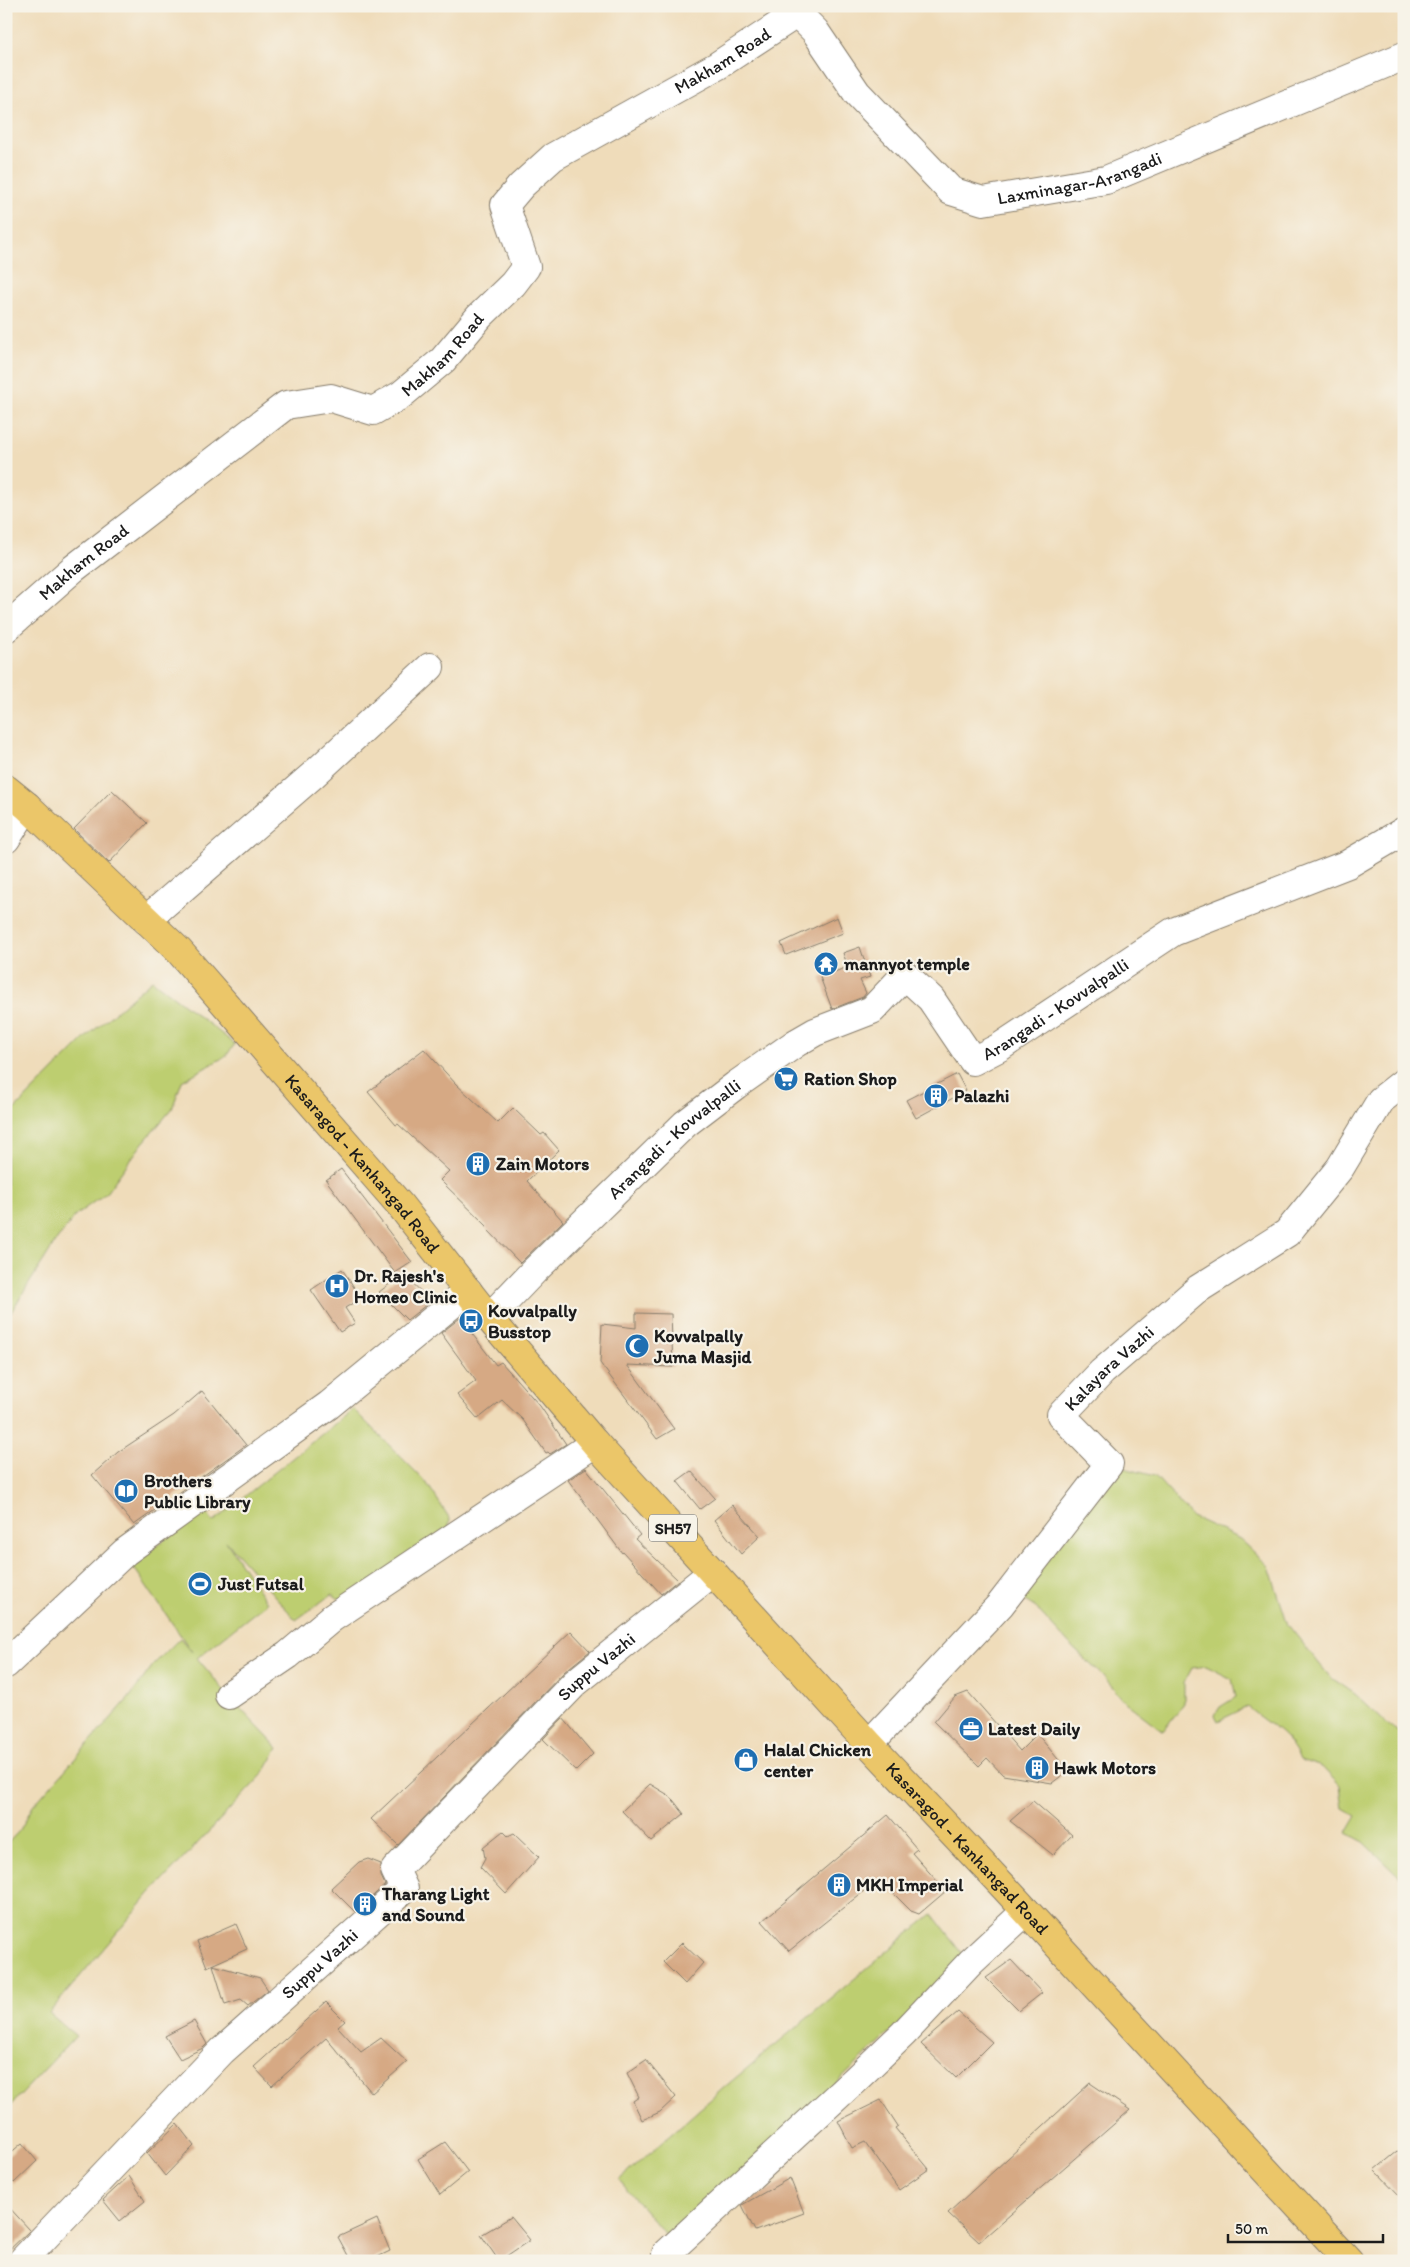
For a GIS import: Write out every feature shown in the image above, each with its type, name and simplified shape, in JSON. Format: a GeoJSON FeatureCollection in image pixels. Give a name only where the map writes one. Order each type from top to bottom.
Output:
{"type":"FeatureCollection","features":[{"type":"Feature","properties":{"kind":"main road","name":"Kasaragod - Kanhangad Road"},"geometry":{"type":"LineString","coordinates":[[16,798],[179,951],[400,1205],[489,1318],[595,1443],[869,1744],[1349,2261]]}},
{"type":"Feature","properties":{"kind":"street","name":"Laxminagar-Arangadi"},"geometry":{"type":"LineString","coordinates":[[793,10],[815,31],[857,93],[952,191],[983,201],[1106,180],[1404,56]]}},
{"type":"Feature","properties":{"kind":"street","name":"Makham Road"},"geometry":{"type":"LineString","coordinates":[[6,628],[73,569],[286,406],[330,398],[373,411],[401,395],[443,360],[478,317],[512,284],[526,267],[505,205],[521,186],[553,156],[717,66],[793,10]]}},
{"type":"Feature","properties":{"kind":"street"},"geometry":{"type":"LineString","coordinates":[[146,920],[313,775],[430,667]]}},
{"type":"Feature","properties":{"kind":"street"},"geometry":{"type":"LineString","coordinates":[[6,839],[16,798]]}},
{"type":"Feature","properties":{"kind":"street","name":"Arangadi - Kovvalpalli"},"geometry":{"type":"LineString","coordinates":[[489,1318],[534,1271],[685,1124],[796,1043],[815,1032],[872,1010],[905,975],[931,999],[973,1061],[1000,1047],[1173,932],[1348,864],[1404,832]]}},
{"type":"Feature","properties":{"kind":"street","name":"Kalayara Vazhi"},"geometry":{"type":"LineString","coordinates":[[869,1744],[1000,1605],[1109,1464],[1061,1415],[1102,1372],[1198,1288],[1287,1233],[1340,1168],[1381,1100],[1404,1082]]}},
{"type":"Feature","properties":{"kind":"street"},"geometry":{"type":"LineString","coordinates":[[6,1664],[125,1552],[329,1406],[468,1291]]}},
{"type":"Feature","properties":{"kind":"street"},"geometry":{"type":"LineString","coordinates":[[228,1695],[288,1655],[332,1618],[595,1443]]}},
{"type":"Feature","properties":{"kind":"street","name":"Suppu Vazhi"},"geometry":{"type":"LineString","coordinates":[[22,2261],[222,2051],[404,1888],[395,1870],[575,1683],[713,1572]]}},
{"type":"Feature","properties":{"kind":"street"},"geometry":{"type":"LineString","coordinates":[[666,2254],[857,2078],[903,2034],[971,1962],[1026,1911]]}},
{"type":"Feature","properties":{"kind":"green space"},"geometry":{"type":"Polygon","coordinates":[[[152,980],[235,1044],[226,1056],[182,1081],[172,1109],[142,1144],[106,1193],[76,1215],[56,1241],[6,1320],[6,1118],[84,1039],[152,980]]]}},
{"type":"Feature","properties":{"kind":"green space"},"geometry":{"type":"Polygon","coordinates":[[[353,1409],[426,1482],[450,1519],[448,1534],[345,1603],[332,1594],[296,1620],[226,1541],[267,1603],[197,1658],[233,1701],[278,1748],[263,1774],[149,1895],[49,2013],[76,2036],[6,2110],[6,1845],[20,1830],[33,1806],[129,1698],[154,1664],[180,1638],[192,1652],[132,1565],[204,1509],[213,1522],[353,1409]]]}},
{"type":"Feature","properties":{"kind":"green space"},"geometry":{"type":"Polygon","coordinates":[[[1120,1467],[1155,1476],[1192,1517],[1240,1539],[1269,1566],[1288,1625],[1330,1677],[1355,1694],[1387,1724],[1404,1736],[1404,1881],[1364,1842],[1347,1833],[1357,1816],[1343,1808],[1340,1786],[1322,1767],[1300,1760],[1296,1751],[1284,1737],[1247,1707],[1218,1721],[1215,1715],[1220,1707],[1236,1697],[1232,1679],[1206,1666],[1192,1668],[1184,1683],[1184,1703],[1163,1731],[1125,1702],[1104,1677],[1070,1645],[1036,1608],[1019,1597],[1120,1467]]]}},
{"type":"Feature","properties":{"kind":"green space"},"geometry":{"type":"Polygon","coordinates":[[[932,1914],[967,1959],[671,2241],[619,2180],[727,2085],[932,1914]]]}},
{"type":"Feature","properties":{"kind":"building"},"geometry":{"type":"Polygon","coordinates":[[[112,790],[147,823],[109,863],[74,829],[112,790]]]}},
{"type":"Feature","properties":{"kind":"building"},"geometry":{"type":"Polygon","coordinates":[[[837,917],[843,933],[786,955],[781,943],[837,917]]]}},
{"type":"Feature","properties":{"kind":"building"},"geometry":{"type":"Polygon","coordinates":[[[860,947],[870,977],[860,980],[866,993],[863,997],[832,1009],[820,977],[848,967],[843,953],[860,947]]]}},
{"type":"Feature","properties":{"kind":"building"},"geometry":{"type":"Polygon","coordinates":[[[424,1049],[456,1084],[498,1123],[513,1108],[541,1135],[544,1133],[559,1150],[527,1181],[563,1221],[520,1263],[486,1228],[487,1226],[440,1180],[449,1171],[398,1124],[396,1125],[368,1092],[424,1049]]]}},
{"type":"Feature","properties":{"kind":"building","name":"Palazhi"},"geometry":{"type":"Polygon","coordinates":[[[957,1074],[966,1091],[916,1118],[906,1100],[957,1074]]]}},
{"type":"Feature","properties":{"kind":"building"},"geometry":{"type":"Polygon","coordinates":[[[341,1169],[412,1262],[395,1273],[326,1180],[341,1169]]]}},
{"type":"Feature","properties":{"kind":"building"},"geometry":{"type":"Polygon","coordinates":[[[342,1269],[361,1298],[345,1308],[355,1323],[340,1332],[311,1290],[342,1269]]]}},
{"type":"Feature","properties":{"kind":"building"},"geometry":{"type":"Polygon","coordinates":[[[403,1274],[431,1301],[407,1320],[379,1292],[403,1274]]]}},
{"type":"Feature","properties":{"kind":"building","name":"Kovvalpally Juma Masjid"},"geometry":{"type":"Polygon","coordinates":[[[636,1313],[671,1314],[673,1367],[627,1365],[674,1429],[657,1439],[600,1363],[602,1324],[636,1328],[636,1313]]]}},
{"type":"Feature","properties":{"kind":"building"},"geometry":{"type":"Polygon","coordinates":[[[460,1318],[496,1365],[501,1362],[540,1406],[566,1444],[550,1454],[546,1453],[523,1420],[502,1400],[478,1419],[457,1395],[476,1381],[441,1333],[460,1318]]]}},
{"type":"Feature","properties":{"kind":"building"},"geometry":{"type":"Polygon","coordinates":[[[202,1391],[246,1445],[134,1525],[92,1475],[118,1452],[174,1415],[202,1391]]]}},
{"type":"Feature","properties":{"kind":"building"},"geometry":{"type":"Polygon","coordinates":[[[586,1468],[640,1535],[635,1539],[678,1580],[661,1594],[622,1553],[568,1480],[586,1468]]]}},
{"type":"Feature","properties":{"kind":"building"},"geometry":{"type":"Polygon","coordinates":[[[691,1471],[715,1498],[700,1509],[677,1481],[691,1471]]]}},
{"type":"Feature","properties":{"kind":"building"},"geometry":{"type":"Polygon","coordinates":[[[732,1505],[760,1536],[741,1554],[714,1520],[732,1505]]]}},
{"type":"Feature","properties":{"kind":"building"},"geometry":{"type":"Polygon","coordinates":[[[571,1631],[590,1651],[564,1672],[398,1845],[371,1819],[571,1631]]]}},
{"type":"Feature","properties":{"kind":"building"},"geometry":{"type":"Polygon","coordinates":[[[968,1692],[1020,1751],[1037,1734],[1068,1771],[1052,1783],[1003,1775],[987,1758],[979,1766],[934,1722],[955,1697],[968,1692]]]}},
{"type":"Feature","properties":{"kind":"building"},"geometry":{"type":"Polygon","coordinates":[[[563,1718],[593,1754],[576,1771],[543,1739],[563,1718]]]}},
{"type":"Feature","properties":{"kind":"building"},"geometry":{"type":"Polygon","coordinates":[[[650,1784],[670,1796],[684,1814],[651,1841],[622,1811],[650,1784]]]}},
{"type":"Feature","properties":{"kind":"building"},"geometry":{"type":"Polygon","coordinates":[[[1033,1801],[1072,1835],[1053,1855],[1010,1821],[1033,1801]]]}},
{"type":"Feature","properties":{"kind":"building","name":"MKH Imperial"},"geometry":{"type":"Polygon","coordinates":[[[888,1815],[917,1849],[912,1853],[946,1891],[919,1914],[911,1911],[879,1879],[789,1951],[762,1921],[888,1815]]]}},
{"type":"Feature","properties":{"kind":"building"},"geometry":{"type":"Polygon","coordinates":[[[503,1831],[508,1836],[514,1833],[539,1857],[506,1894],[480,1867],[485,1858],[483,1847],[503,1831]]]}},
{"type":"Feature","properties":{"kind":"building","name":"Tharang Light and Sound"},"geometry":{"type":"Polygon","coordinates":[[[368,1859],[381,1864],[381,1876],[385,1885],[355,1912],[331,1888],[359,1862],[368,1859]]]}},
{"type":"Feature","properties":{"kind":"building"},"geometry":{"type":"Polygon","coordinates":[[[236,1924],[247,1949],[207,1967],[197,1941],[236,1924]]]}},
{"type":"Feature","properties":{"kind":"building"},"geometry":{"type":"Polygon","coordinates":[[[682,1943],[703,1963],[685,1984],[663,1962],[682,1943]]]}},
{"type":"Feature","properties":{"kind":"building"},"geometry":{"type":"Polygon","coordinates":[[[1011,1960],[1042,1993],[1019,2011],[986,1978],[1011,1960]]]}},
{"type":"Feature","properties":{"kind":"building"},"geometry":{"type":"Polygon","coordinates":[[[213,1965],[260,1978],[268,1990],[248,2006],[241,2000],[225,2005],[213,1965]]]}},
{"type":"Feature","properties":{"kind":"building"},"geometry":{"type":"Polygon","coordinates":[[[326,2002],[345,2021],[338,2027],[361,2052],[381,2038],[407,2062],[372,2093],[326,2038],[272,2086],[254,2067],[326,2002]]]}},
{"type":"Feature","properties":{"kind":"building"},"geometry":{"type":"Polygon","coordinates":[[[958,2012],[992,2042],[956,2078],[921,2044],[958,2012]]]}},
{"type":"Feature","properties":{"kind":"building"},"geometry":{"type":"Polygon","coordinates":[[[194,2021],[207,2044],[203,2048],[180,2059],[165,2036],[194,2021]]]}},
{"type":"Feature","properties":{"kind":"building"},"geometry":{"type":"Polygon","coordinates":[[[646,2060],[676,2097],[660,2112],[642,2120],[633,2101],[639,2097],[627,2073],[646,2060]]]}},
{"type":"Feature","properties":{"kind":"building"},"geometry":{"type":"Polygon","coordinates":[[[1090,2083],[1130,2110],[979,2242],[948,2213],[1090,2083]]]}},
{"type":"Feature","properties":{"kind":"building"},"geometry":{"type":"Polygon","coordinates":[[[881,2100],[898,2126],[895,2128],[929,2169],[899,2190],[865,2142],[852,2148],[838,2121],[881,2100]]]}},
{"type":"Feature","properties":{"kind":"building"},"geometry":{"type":"Polygon","coordinates":[[[177,2124],[194,2146],[165,2176],[147,2153],[177,2124]]]}},
{"type":"Feature","properties":{"kind":"building"},"geometry":{"type":"Polygon","coordinates":[[[445,2142],[468,2172],[440,2195],[418,2159],[445,2142]]]}},
{"type":"Feature","properties":{"kind":"building"},"geometry":{"type":"Polygon","coordinates":[[[22,2143],[37,2161],[14,2183],[6,2175],[6,2157],[22,2143]]]}},
{"type":"Feature","properties":{"kind":"building"},"geometry":{"type":"Polygon","coordinates":[[[1404,2146],[1404,2200],[1375,2170],[1404,2146]]]}},
{"type":"Feature","properties":{"kind":"building"},"geometry":{"type":"Polygon","coordinates":[[[129,2176],[145,2201],[120,2221],[103,2200],[129,2176]]]}},
{"type":"Feature","properties":{"kind":"building"},"geometry":{"type":"Polygon","coordinates":[[[790,2178],[804,2213],[755,2231],[742,2205],[790,2178]]]}},
{"type":"Feature","properties":{"kind":"building"},"geometry":{"type":"Polygon","coordinates":[[[6,2204],[30,2230],[6,2253],[6,2204]]]}},
{"type":"Feature","properties":{"kind":"building"},"geometry":{"type":"Polygon","coordinates":[[[511,2217],[530,2240],[499,2261],[481,2235],[511,2217]]]}},
{"type":"Feature","properties":{"kind":"building"},"geometry":{"type":"Polygon","coordinates":[[[377,2219],[390,2251],[369,2261],[351,2261],[338,2237],[377,2219]]]}},
{"type":"Feature","properties":{"kind":"place","name":"mannyot temple"},"geometry":{"type":"Point","coordinates":[826,964]}},
{"type":"Feature","properties":{"kind":"place","name":"Ration Shop"},"geometry":{"type":"Point","coordinates":[786,1079]}},
{"type":"Feature","properties":{"kind":"place","name":"Palazhi"},"geometry":{"type":"Point","coordinates":[936,1096]}},
{"type":"Feature","properties":{"kind":"place","name":"Zain Motors"},"geometry":{"type":"Point","coordinates":[478,1164]}},
{"type":"Feature","properties":{"kind":"place","name":"Dr. Rajesh's Homeo Clinic"},"geometry":{"type":"Point","coordinates":[337,1286]}},
{"type":"Feature","properties":{"kind":"place","name":"Kovvalpally Busstop"},"geometry":{"type":"Point","coordinates":[471,1321]}},
{"type":"Feature","properties":{"kind":"place","name":"Kovvalpally Juma Masjid"},"geometry":{"type":"Point","coordinates":[637,1346]}},
{"type":"Feature","properties":{"kind":"place","name":"Brothers Public Library"},"geometry":{"type":"Point","coordinates":[126,1491]}},
{"type":"Feature","properties":{"kind":"place","name":"Just Futsal"},"geometry":{"type":"Point","coordinates":[200,1584]}},
{"type":"Feature","properties":{"kind":"place","name":"Latest Daily"},"geometry":{"type":"Point","coordinates":[971,1729]}},
{"type":"Feature","properties":{"kind":"place","name":"Halal Chicken center"},"geometry":{"type":"Point","coordinates":[746,1760]}},
{"type":"Feature","properties":{"kind":"place","name":"Hawk Motors"},"geometry":{"type":"Point","coordinates":[1037,1768]}},
{"type":"Feature","properties":{"kind":"place","name":"MKH Imperial"},"geometry":{"type":"Point","coordinates":[839,1885]}},
{"type":"Feature","properties":{"kind":"place","name":"Tharang Light and Sound"},"geometry":{"type":"Point","coordinates":[365,1904]}}]}
